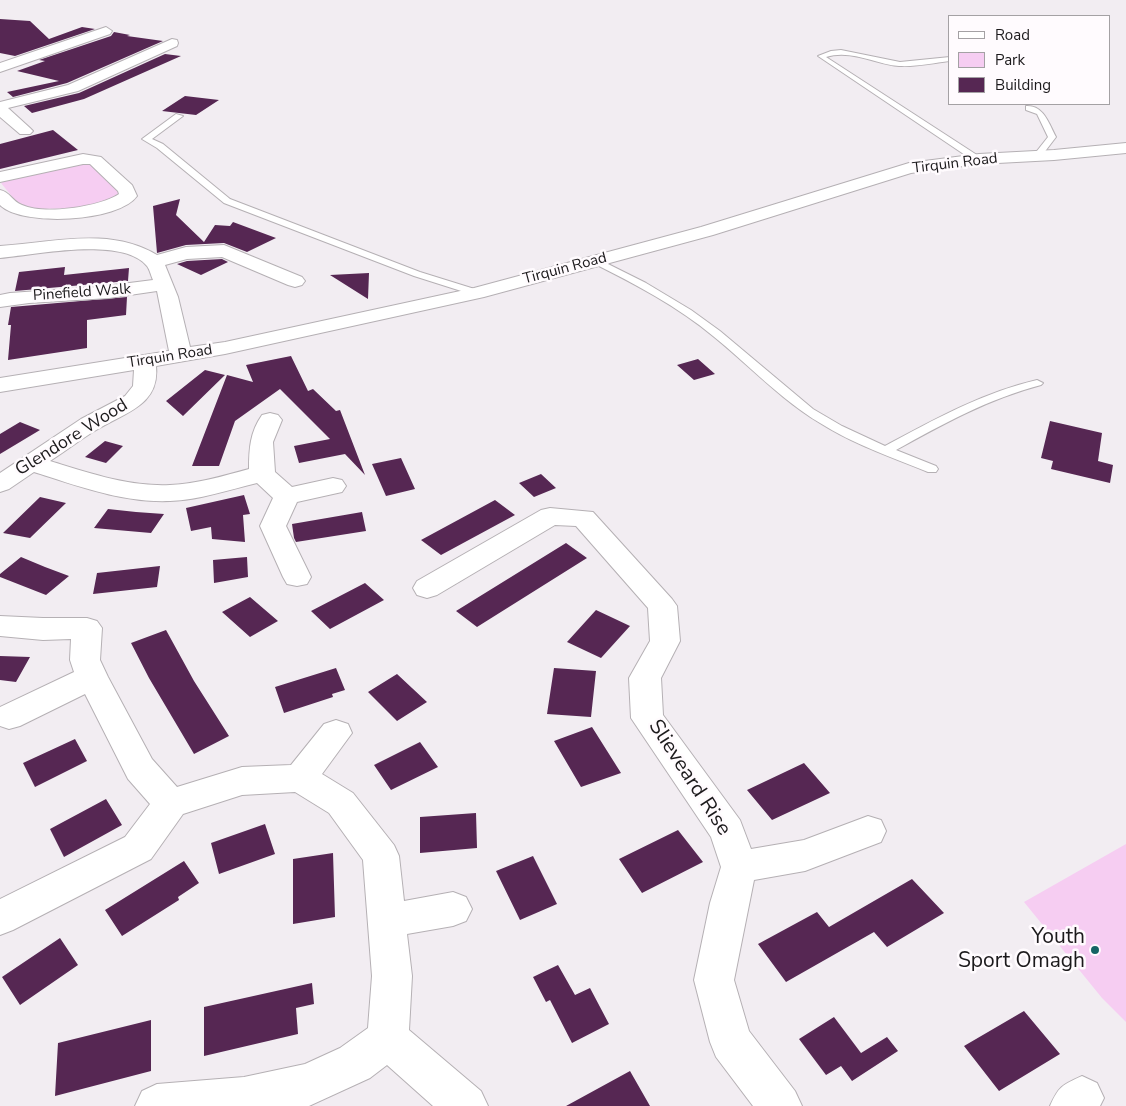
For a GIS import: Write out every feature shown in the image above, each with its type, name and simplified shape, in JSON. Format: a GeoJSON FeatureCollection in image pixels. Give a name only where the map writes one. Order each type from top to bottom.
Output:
{"type":"FeatureCollection","features":[{"type":"Feature","properties":{"kind":"street"},"geometry":{"type":"LineString","coordinates":[[0,68],[98,35]]}},
{"type":"Feature","properties":{"kind":"street"},"geometry":{"type":"LineString","coordinates":[[0,106],[73,88],[171,46]]}},
{"type":"Feature","properties":{"kind":"street"},"geometry":{"type":"LineString","coordinates":[[0,110],[25,131]]}},
{"type":"Feature","properties":{"kind":"street","name":"Tirquin Road"},"geometry":{"type":"LineString","coordinates":[[0,385],[261,341],[477,293],[750,218],[890,173],[933,164],[1126,148]]}},
{"type":"Feature","properties":{"kind":"street"},"geometry":{"type":"LineString","coordinates":[[0,177],[83,159],[95,160],[126,189],[128,196],[121,203],[74,214],[16,210],[0,194]]}},
{"type":"Feature","properties":{"kind":"street"},"geometry":{"type":"LineString","coordinates":[[64,246],[74,214]]}},
{"type":"Feature","properties":{"kind":"street"},"geometry":{"type":"LineString","coordinates":[[0,252],[64,246],[108,245],[136,251],[154,262],[164,284],[181,355]]}},
{"type":"Feature","properties":{"kind":"street"},"geometry":{"type":"LineString","coordinates":[[154,262],[186,254],[224,252],[295,280]]}},
{"type":"Feature","properties":{"kind":"street","name":"Pinefield Walk"},"geometry":{"type":"LineString","coordinates":[[0,301],[44,295],[76,295],[118,291],[164,284]]}},
{"type":"Feature","properties":{"kind":"street","name":"Glendore Wood"},"geometry":{"type":"LineString","coordinates":[[0,484],[89,424],[133,401],[144,386],[144,361]]}},
{"type":"Feature","properties":{"kind":"street"},"geometry":{"type":"LineString","coordinates":[[270,420],[261,442],[262,474],[287,496]]}},
{"type":"Feature","properties":{"kind":"street"},"geometry":{"type":"LineString","coordinates":[[30,463],[112,487],[148,493],[190,492],[262,474]]}},
{"type":"Feature","properties":{"kind":"street"},"geometry":{"type":"LineString","coordinates":[[287,496],[333,486]]}},
{"type":"Feature","properties":{"kind":"street"},"geometry":{"type":"LineString","coordinates":[[287,496],[273,526],[297,577]]}},
{"type":"Feature","properties":{"kind":"street","name":"Slieveard Rise"},"geometry":{"type":"LineString","coordinates":[[426,588],[550,516],[584,518],[662,606],[664,641],[645,678],[647,718],[727,831],[739,867]]}},
{"type":"Feature","properties":{"kind":"street"},"geometry":{"type":"LineString","coordinates":[[0,626],[44,629],[87,628],[85,660],[92,677],[140,769],[171,802]]}},
{"type":"Feature","properties":{"kind":"street"},"geometry":{"type":"LineString","coordinates":[[9,717],[92,677]]}},
{"type":"Feature","properties":{"kind":"street"},"geometry":{"type":"LineString","coordinates":[[300,778],[336,733]]}},
{"type":"Feature","properties":{"kind":"street"},"geometry":{"type":"LineString","coordinates":[[0,918],[138,848],[171,802],[242,781],[300,778],[341,802],[381,856],[392,976],[388,1039]]}},
{"type":"Feature","properties":{"kind":"street"},"geometry":{"type":"LineString","coordinates":[[780,1106],[731,1042],[714,980],[729,903],[739,867],[805,854],[868,831]]}},
{"type":"Feature","properties":{"kind":"street"},"geometry":{"type":"LineString","coordinates":[[387,921],[453,908]]}},
{"type":"Feature","properties":{"kind":"street"},"geometry":{"type":"LineString","coordinates":[[158,1106],[244,1099],[308,1085],[355,1062],[388,1039]]}},
{"type":"Feature","properties":{"kind":"street"},"geometry":{"type":"LineString","coordinates":[[388,1039],[466,1106]]}},
{"type":"Feature","properties":{"kind":"lane"},"geometry":{"type":"LineString","coordinates":[[948,59],[900,64],[852,53],[838,52],[821,56],[977,160]]}},
{"type":"Feature","properties":{"kind":"lane"},"geometry":{"type":"LineString","coordinates":[[1029,108],[1040,113],[1052,137],[1037,156]]}},
{"type":"Feature","properties":{"kind":"lane"},"geometry":{"type":"LineString","coordinates":[[179,116],[146,139],[160,146],[227,201],[417,274],[477,293]]}},
{"type":"Feature","properties":{"kind":"lane"},"geometry":{"type":"LineString","coordinates":[[596,261],[676,306],[715,332],[808,411],[841,430],[932,469]]}},
{"type":"Feature","properties":{"kind":"lane"},"geometry":{"type":"LineString","coordinates":[[887,450],[963,409],[1013,388],[1037,383]]}},
{"type":"Feature","properties":{"kind":"green space"},"geometry":{"type":"Polygon","coordinates":[[[89,162],[121,190],[120,196],[85,208],[33,209],[18,204],[1,183],[8,179],[89,162]]]}},
{"type":"Feature","properties":{"kind":"green space","name":"Youth Sport Omagh"},"geometry":{"type":"Polygon","coordinates":[[[1126,844],[1126,1022],[1102,998],[1024,902],[1126,844]]]}},
{"type":"Feature","properties":{"kind":"building"},"geometry":{"type":"Polygon","coordinates":[[[0,19],[30,21],[49,39],[82,27],[95,29],[15,56],[0,53],[0,19]]]}},
{"type":"Feature","properties":{"kind":"building"},"geometry":{"type":"Polygon","coordinates":[[[114,32],[130,35],[127,36],[163,41],[67,83],[13,97],[7,92],[59,81],[17,71],[45,61],[39,60],[111,36],[114,32]]]}},
{"type":"Feature","properties":{"kind":"building"},"geometry":{"type":"Polygon","coordinates":[[[165,54],[181,56],[84,99],[32,113],[24,106],[79,93],[165,54]]]}},
{"type":"Feature","properties":{"kind":"building"},"geometry":{"type":"Polygon","coordinates":[[[185,96],[219,100],[196,115],[162,111],[185,96]]]}},
{"type":"Feature","properties":{"kind":"building"},"geometry":{"type":"Polygon","coordinates":[[[53,130],[78,150],[0,169],[0,144],[53,130]]]}},
{"type":"Feature","properties":{"kind":"building"},"geometry":{"type":"Polygon","coordinates":[[[180,199],[176,215],[204,242],[215,225],[230,226],[233,222],[276,238],[247,252],[224,243],[186,245],[157,253],[153,206],[180,199]]]}},
{"type":"Feature","properties":{"kind":"building"},"geometry":{"type":"Polygon","coordinates":[[[222,259],[228,262],[201,275],[177,264],[187,261],[222,259]]]}},
{"type":"Feature","properties":{"kind":"building"},"geometry":{"type":"Polygon","coordinates":[[[65,267],[64,275],[129,268],[128,281],[15,291],[19,272],[65,267]]]}},
{"type":"Feature","properties":{"kind":"building"},"geometry":{"type":"Polygon","coordinates":[[[369,273],[368,299],[330,275],[369,273]]]}},
{"type":"Feature","properties":{"kind":"building"},"geometry":{"type":"Polygon","coordinates":[[[127,297],[126,315],[87,320],[87,348],[8,360],[11,325],[8,325],[11,307],[127,297]]]}},
{"type":"Feature","properties":{"kind":"building"},"geometry":{"type":"Polygon","coordinates":[[[291,356],[308,391],[313,389],[336,411],[340,410],[365,475],[345,454],[299,463],[294,446],[330,439],[280,389],[235,421],[219,466],[192,466],[227,375],[253,382],[246,365],[291,356]]]}},
{"type":"Feature","properties":{"kind":"building"},"geometry":{"type":"Polygon","coordinates":[[[698,359],[715,374],[694,380],[677,365],[698,359]]]}},
{"type":"Feature","properties":{"kind":"building"},"geometry":{"type":"Polygon","coordinates":[[[205,370],[225,375],[183,416],[166,401],[205,370]]]}},
{"type":"Feature","properties":{"kind":"building"},"geometry":{"type":"Polygon","coordinates":[[[1050,421],[1102,433],[1098,461],[1113,465],[1110,483],[1051,469],[1053,461],[1041,458],[1050,421]]]}},
{"type":"Feature","properties":{"kind":"building"},"geometry":{"type":"Polygon","coordinates":[[[20,422],[40,430],[0,454],[0,434],[20,422]]]}},
{"type":"Feature","properties":{"kind":"building"},"geometry":{"type":"Polygon","coordinates":[[[105,441],[123,446],[106,463],[85,457],[105,441]]]}},
{"type":"Feature","properties":{"kind":"building"},"geometry":{"type":"Polygon","coordinates":[[[401,458],[415,489],[386,496],[372,464],[401,458]]]}},
{"type":"Feature","properties":{"kind":"building"},"geometry":{"type":"Polygon","coordinates":[[[541,474],[556,488],[534,497],[519,483],[541,474]]]}},
{"type":"Feature","properties":{"kind":"building"},"geometry":{"type":"Polygon","coordinates":[[[244,495],[250,514],[243,515],[245,542],[212,539],[211,527],[191,531],[186,508],[244,495]]]}},
{"type":"Feature","properties":{"kind":"building"},"geometry":{"type":"Polygon","coordinates":[[[40,497],[66,503],[30,538],[3,533],[40,497]]]}},
{"type":"Feature","properties":{"kind":"building"},"geometry":{"type":"Polygon","coordinates":[[[495,500],[515,515],[441,555],[421,540],[495,500]]]}},
{"type":"Feature","properties":{"kind":"building"},"geometry":{"type":"Polygon","coordinates":[[[108,509],[164,514],[151,533],[94,528],[108,509]]]}},
{"type":"Feature","properties":{"kind":"building"},"geometry":{"type":"Polygon","coordinates":[[[362,512],[366,531],[296,542],[294,538],[292,524],[362,512]]]}},
{"type":"Feature","properties":{"kind":"building"},"geometry":{"type":"Polygon","coordinates":[[[566,543],[587,558],[477,627],[456,611],[566,543]]]}},
{"type":"Feature","properties":{"kind":"building"},"geometry":{"type":"Polygon","coordinates":[[[21,557],[69,576],[46,595],[0,577],[0,574],[21,557]]]}},
{"type":"Feature","properties":{"kind":"building"},"geometry":{"type":"Polygon","coordinates":[[[247,557],[248,577],[214,583],[213,560],[247,557]]]}},
{"type":"Feature","properties":{"kind":"building"},"geometry":{"type":"Polygon","coordinates":[[[160,566],[157,587],[93,594],[97,573],[160,566]]]}},
{"type":"Feature","properties":{"kind":"building"},"geometry":{"type":"Polygon","coordinates":[[[365,583],[384,600],[330,629],[311,611],[365,583]]]}},
{"type":"Feature","properties":{"kind":"building"},"geometry":{"type":"Polygon","coordinates":[[[250,597],[278,621],[250,637],[222,612],[250,597]]]}},
{"type":"Feature","properties":{"kind":"building"},"geometry":{"type":"Polygon","coordinates":[[[596,610],[630,626],[601,658],[567,642],[596,610]]]}},
{"type":"Feature","properties":{"kind":"building"},"geometry":{"type":"Polygon","coordinates":[[[166,630],[194,681],[229,736],[194,754],[149,678],[131,643],[166,630]]]}},
{"type":"Feature","properties":{"kind":"building"},"geometry":{"type":"Polygon","coordinates":[[[0,656],[30,657],[16,682],[0,680],[0,656]]]}},
{"type":"Feature","properties":{"kind":"building"},"geometry":{"type":"Polygon","coordinates":[[[336,668],[345,690],[332,694],[333,697],[284,713],[275,687],[336,668]]]}},
{"type":"Feature","properties":{"kind":"building"},"geometry":{"type":"Polygon","coordinates":[[[554,668],[596,671],[591,717],[547,714],[554,668]]]}},
{"type":"Feature","properties":{"kind":"building"},"geometry":{"type":"Polygon","coordinates":[[[397,674],[427,702],[397,721],[368,692],[397,674]]]}},
{"type":"Feature","properties":{"kind":"building"},"geometry":{"type":"Polygon","coordinates":[[[592,727],[621,773],[581,787],[554,741],[592,727]]]}},
{"type":"Feature","properties":{"kind":"building"},"geometry":{"type":"Polygon","coordinates":[[[75,739],[87,761],[35,787],[23,763],[75,739]]]}},
{"type":"Feature","properties":{"kind":"building"},"geometry":{"type":"Polygon","coordinates":[[[420,742],[438,767],[391,790],[374,765],[420,742]]]}},
{"type":"Feature","properties":{"kind":"building"},"geometry":{"type":"Polygon","coordinates":[[[804,763],[830,793],[772,820],[747,790],[804,763]]]}},
{"type":"Feature","properties":{"kind":"building"},"geometry":{"type":"Polygon","coordinates":[[[106,799],[122,825],[64,857],[50,829],[106,799]]]}},
{"type":"Feature","properties":{"kind":"building"},"geometry":{"type":"Polygon","coordinates":[[[476,813],[477,848],[420,853],[420,817],[476,813]]]}},
{"type":"Feature","properties":{"kind":"building"},"geometry":{"type":"Polygon","coordinates":[[[265,824],[275,854],[219,874],[211,843],[265,824]]]}},
{"type":"Feature","properties":{"kind":"building"},"geometry":{"type":"Polygon","coordinates":[[[678,830],[703,862],[642,893],[619,859],[678,830]]]}},
{"type":"Feature","properties":{"kind":"building"},"geometry":{"type":"Polygon","coordinates":[[[333,853],[335,917],[293,924],[293,859],[333,853]]]}},
{"type":"Feature","properties":{"kind":"building"},"geometry":{"type":"Polygon","coordinates":[[[533,856],[557,904],[520,920],[496,871],[533,856]]]}},
{"type":"Feature","properties":{"kind":"building"},"geometry":{"type":"Polygon","coordinates":[[[184,861],[199,883],[178,897],[179,900],[122,936],[105,910],[184,861]]]}},
{"type":"Feature","properties":{"kind":"building"},"geometry":{"type":"Polygon","coordinates":[[[912,879],[944,913],[887,947],[874,932],[786,982],[758,944],[817,912],[829,927],[912,879]]]}},
{"type":"Feature","properties":{"kind":"building"},"geometry":{"type":"Polygon","coordinates":[[[60,938],[78,965],[20,1005],[2,977],[60,938]]]}},
{"type":"Feature","properties":{"kind":"building"},"geometry":{"type":"Polygon","coordinates":[[[558,965],[575,995],[590,988],[609,1024],[572,1043],[550,1000],[546,1002],[533,977],[558,965]]]}},
{"type":"Feature","properties":{"kind":"building"},"geometry":{"type":"Polygon","coordinates":[[[312,983],[314,1004],[296,1008],[298,1034],[204,1056],[204,1007],[312,983]]]}},
{"type":"Feature","properties":{"kind":"building"},"geometry":{"type":"Polygon","coordinates":[[[1024,1011],[1060,1054],[999,1091],[964,1046],[1024,1011]]]}},
{"type":"Feature","properties":{"kind":"building"},"geometry":{"type":"Polygon","coordinates":[[[834,1017],[861,1053],[887,1037],[898,1051],[852,1081],[841,1066],[826,1075],[799,1039],[834,1017]]]}},
{"type":"Feature","properties":{"kind":"building"},"geometry":{"type":"Polygon","coordinates":[[[151,1020],[151,1071],[55,1096],[58,1043],[151,1020]]]}},
{"type":"Feature","properties":{"kind":"building"},"geometry":{"type":"Polygon","coordinates":[[[630,1071],[650,1106],[566,1106],[630,1071]]]}},
{"type":"Feature","properties":{"kind":"place","name":"Youth Sport Omagh"},"geometry":{"type":"Point","coordinates":[1095,950]}}]}
